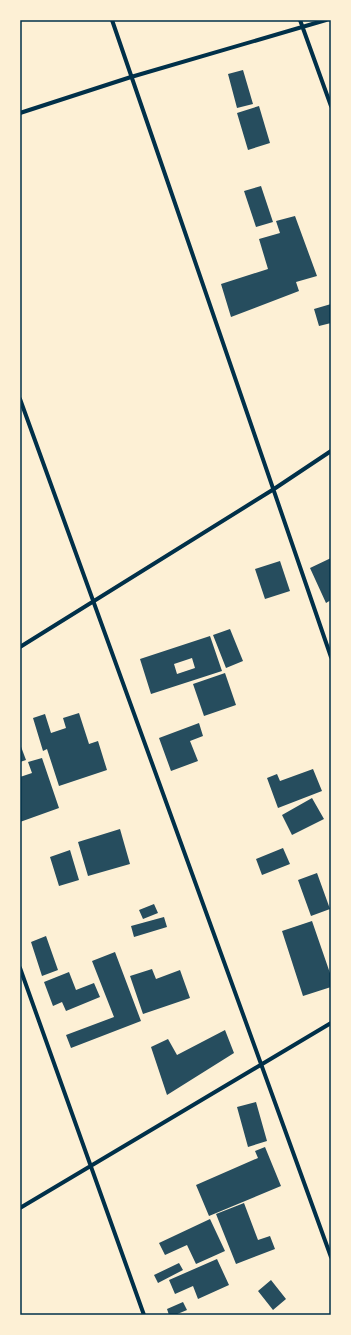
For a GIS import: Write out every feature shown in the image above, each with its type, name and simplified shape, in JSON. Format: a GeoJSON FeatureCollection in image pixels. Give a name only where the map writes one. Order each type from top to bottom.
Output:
{"type":"FeatureCollection","features":[{"type":"Feature","properties":{"kind":"street"},"geometry":{"type":"LineString","coordinates":[[112,20],[331,657]]}},
{"type":"Feature","properties":{"kind":"street"},"geometry":{"type":"LineString","coordinates":[[300,20],[331,106]]}},
{"type":"Feature","properties":{"kind":"street"},"geometry":{"type":"LineString","coordinates":[[20,113],[131,77],[326,20]]}},
{"type":"Feature","properties":{"kind":"street"},"geometry":{"type":"LineString","coordinates":[[20,399],[331,1257]]}},
{"type":"Feature","properties":{"kind":"street"},"geometry":{"type":"LineString","coordinates":[[20,647],[274,489],[331,451]]}},
{"type":"Feature","properties":{"kind":"street"},"geometry":{"type":"LineString","coordinates":[[20,968],[144,1315]]}},
{"type":"Feature","properties":{"kind":"street"},"geometry":{"type":"LineString","coordinates":[[20,1208],[331,1023]]}},
{"type":"Feature","properties":{"kind":"building"},"geometry":{"type":"Polygon","coordinates":[[[243,70],[253,104],[237,108],[228,74],[243,70]]]}},
{"type":"Feature","properties":{"kind":"building"},"geometry":{"type":"Polygon","coordinates":[[[259,106],[270,143],[248,150],[237,113],[259,106]]]}},
{"type":"Feature","properties":{"kind":"building"},"geometry":{"type":"Polygon","coordinates":[[[261,186],[273,222],[256,227],[244,191],[261,186]]]}},
{"type":"Feature","properties":{"kind":"building"},"geometry":{"type":"Polygon","coordinates":[[[295,216],[317,276],[296,282],[299,291],[231,317],[221,284],[268,269],[259,239],[280,233],[276,221],[295,216]]]}},
{"type":"Feature","properties":{"kind":"building"},"geometry":{"type":"Polygon","coordinates":[[[331,304],[331,323],[319,326],[314,309],[331,304]]]}},
{"type":"Feature","properties":{"kind":"building"},"geometry":{"type":"Polygon","coordinates":[[[331,558],[331,600],[326,603],[310,568],[331,558]]]}},
{"type":"Feature","properties":{"kind":"building"},"geometry":{"type":"Polygon","coordinates":[[[280,561],[290,591],[265,599],[255,569],[280,561]]]}},
{"type":"Feature","properties":{"kind":"building"},"geometry":{"type":"Polygon","coordinates":[[[230,629],[243,661],[226,668],[213,635],[230,629]]]}},
{"type":"Feature","properties":{"kind":"building"},"geometry":{"type":"Polygon","coordinates":[[[210,636],[222,671],[151,694],[140,659],[210,636]],[[192,658],[174,664],[177,674],[195,668],[192,658]]]}},
{"type":"Feature","properties":{"kind":"building"},"geometry":{"type":"Polygon","coordinates":[[[225,673],[236,705],[204,716],[193,684],[225,673]]]}},
{"type":"Feature","properties":{"kind":"building"},"geometry":{"type":"Polygon","coordinates":[[[79,713],[89,744],[98,741],[107,770],[59,786],[47,749],[43,751],[33,718],[45,714],[51,733],[66,728],[63,718],[79,713]]]}},
{"type":"Feature","properties":{"kind":"building"},"geometry":{"type":"Polygon","coordinates":[[[199,723],[203,736],[190,741],[198,761],[171,771],[159,738],[199,723]]]}},
{"type":"Feature","properties":{"kind":"building"},"geometry":{"type":"Polygon","coordinates":[[[20,744],[26,760],[20,762],[20,744]]]}},
{"type":"Feature","properties":{"kind":"building"},"geometry":{"type":"Polygon","coordinates":[[[42,758],[59,808],[20,822],[20,777],[32,773],[28,762],[42,758]]]}},
{"type":"Feature","properties":{"kind":"building"},"geometry":{"type":"Polygon","coordinates":[[[313,769],[322,791],[278,808],[267,778],[277,774],[280,781],[313,769]]]}},
{"type":"Feature","properties":{"kind":"building"},"geometry":{"type":"Polygon","coordinates":[[[312,798],[324,819],[292,835],[282,815],[312,798]]]}},
{"type":"Feature","properties":{"kind":"building"},"geometry":{"type":"Polygon","coordinates":[[[120,829],[130,864],[88,876],[78,842],[120,829]]]}},
{"type":"Feature","properties":{"kind":"building"},"geometry":{"type":"Polygon","coordinates":[[[283,848],[290,864],[262,875],[256,859],[283,848]]]}},
{"type":"Feature","properties":{"kind":"building"},"geometry":{"type":"Polygon","coordinates":[[[70,850],[79,880],[59,886],[50,857],[70,850]]]}},
{"type":"Feature","properties":{"kind":"building"},"geometry":{"type":"Polygon","coordinates":[[[317,873],[330,909],[311,916],[298,880],[317,873]]]}},
{"type":"Feature","properties":{"kind":"building"},"geometry":{"type":"Polygon","coordinates":[[[154,904],[158,913],[143,919],[139,910],[154,904]]]}},
{"type":"Feature","properties":{"kind":"building"},"geometry":{"type":"Polygon","coordinates":[[[164,917],[167,927],[134,937],[131,926],[164,917]]]}},
{"type":"Feature","properties":{"kind":"building"},"geometry":{"type":"Polygon","coordinates":[[[312,921],[331,976],[331,987],[303,996],[282,931],[312,921]]]}},
{"type":"Feature","properties":{"kind":"building"},"geometry":{"type":"Polygon","coordinates":[[[46,936],[58,970],[42,976],[31,942],[46,936]]]}},
{"type":"Feature","properties":{"kind":"building"},"geometry":{"type":"Polygon","coordinates":[[[115,952],[141,1021],[71,1048],[66,1035],[114,1017],[92,961],[115,952]]]}},
{"type":"Feature","properties":{"kind":"building"},"geometry":{"type":"Polygon","coordinates":[[[152,969],[156,979],[180,970],[190,998],[143,1014],[130,976],[152,969]]]}},
{"type":"Feature","properties":{"kind":"building"},"geometry":{"type":"Polygon","coordinates":[[[69,972],[76,990],[94,983],[100,997],[66,1011],[62,1002],[53,1006],[44,982],[69,972]]]}},
{"type":"Feature","properties":{"kind":"building"},"geometry":{"type":"Polygon","coordinates":[[[225,1030],[234,1053],[167,1095],[151,1047],[168,1039],[177,1055],[225,1030]]]}},
{"type":"Feature","properties":{"kind":"building"},"geometry":{"type":"Polygon","coordinates":[[[256,1102],[267,1141],[248,1147],[237,1107],[256,1102]]]}},
{"type":"Feature","properties":{"kind":"building"},"geometry":{"type":"Polygon","coordinates":[[[265,1147],[281,1186],[209,1216],[196,1185],[258,1158],[255,1151],[265,1147]]]}},
{"type":"Feature","properties":{"kind":"building"},"geometry":{"type":"Polygon","coordinates":[[[244,1203],[258,1240],[270,1236],[275,1249],[236,1264],[216,1214],[244,1203]]]}},
{"type":"Feature","properties":{"kind":"building"},"geometry":{"type":"Polygon","coordinates":[[[210,1219],[225,1251],[196,1264],[187,1245],[165,1255],[159,1243],[210,1219]]]}},
{"type":"Feature","properties":{"kind":"building"},"geometry":{"type":"Polygon","coordinates":[[[217,1259],[229,1285],[198,1299],[193,1286],[175,1294],[169,1280],[217,1259]]]}},
{"type":"Feature","properties":{"kind":"building"},"geometry":{"type":"Polygon","coordinates":[[[179,1263],[183,1270],[158,1283],[154,1275],[179,1263]]]}},
{"type":"Feature","properties":{"kind":"building"},"geometry":{"type":"Polygon","coordinates":[[[271,1280],[286,1299],[273,1310],[258,1291],[271,1280]]]}},
{"type":"Feature","properties":{"kind":"building"},"geometry":{"type":"Polygon","coordinates":[[[183,1302],[187,1310],[175,1315],[169,1315],[167,1309],[183,1302]]]}}]}
